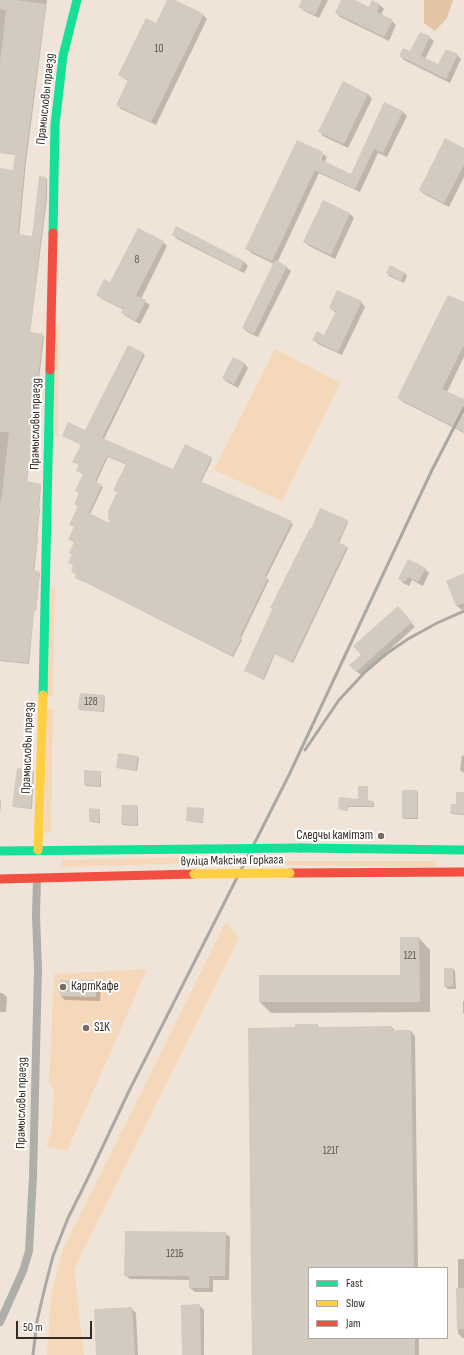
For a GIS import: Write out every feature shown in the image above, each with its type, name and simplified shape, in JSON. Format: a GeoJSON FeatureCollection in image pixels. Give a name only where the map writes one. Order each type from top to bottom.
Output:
{"type":"FeatureCollection","features":[{"type":"Feature","properties":{"kind":"main road","name":"Прамысловы праезд"},"geometry":{"type":"LineString","coordinates":[[38,850],[45,634],[55,125],[63,56],[77,0]]}},
{"type":"Feature","properties":{"kind":"main road","name":"вуліца Максіма Горкага"},"geometry":{"type":"LineString","coordinates":[[0,851],[300,848],[464,850]]}},
{"type":"Feature","properties":{"kind":"main road","name":"вуліца Максіма Горкага"},"geometry":{"type":"LineString","coordinates":[[0,879],[194,874],[464,872]]}},
{"type":"Feature","properties":{"kind":"street","name":"Прамысловы праезд"},"geometry":{"type":"LineString","coordinates":[[0,1322],[23,1271],[29,1251],[34,1152],[38,969],[36,915],[38,879]]}},
{"type":"Feature","properties":{"kind":"shaded area"},"geometry":{"type":"Polygon","coordinates":[[[424,0],[453,0],[447,18],[435,31],[424,23],[424,0]]]}},
{"type":"Feature","properties":{"kind":"shaded area"},"geometry":{"type":"Polygon","coordinates":[[[59,322],[58,435],[55,435],[54,332],[59,322]]]}},
{"type":"Feature","properties":{"kind":"shaded area"},"geometry":{"type":"Polygon","coordinates":[[[275,349],[340,383],[282,501],[214,470],[275,349]]]}},
{"type":"Feature","properties":{"kind":"shaded area"},"geometry":{"type":"Polygon","coordinates":[[[55,587],[53,696],[47,696],[51,588],[55,587]]]}},
{"type":"Feature","properties":{"kind":"shaded area"},"geometry":{"type":"Polygon","coordinates":[[[47,709],[53,709],[51,833],[44,833],[47,709]]]}},
{"type":"Feature","properties":{"kind":"shaded area"},"geometry":{"type":"Polygon","coordinates":[[[201,857],[198,863],[61,867],[61,860],[201,857]]]}},
{"type":"Feature","properties":{"kind":"shaded area"},"geometry":{"type":"Polygon","coordinates":[[[284,861],[436,861],[436,867],[282,865],[284,861]]]}},
{"type":"Feature","properties":{"kind":"shaded area"},"geometry":{"type":"Polygon","coordinates":[[[226,922],[239,938],[74,1269],[84,1355],[47,1355],[51,1294],[64,1247],[226,922]]]}},
{"type":"Feature","properties":{"kind":"shaded area","name":"S1K"},"geometry":{"type":"Polygon","coordinates":[[[147,969],[67,1151],[46,1146],[52,1131],[54,1089],[49,1083],[54,974],[147,969]]]}},
{"type":"Feature","properties":{"kind":"building"},"geometry":{"type":"Polygon","coordinates":[[[0,0],[16,0],[46,4],[25,160],[18,234],[32,236],[39,176],[46,177],[46,196],[30,332],[43,334],[27,481],[41,484],[38,507],[40,507],[36,536],[38,537],[33,570],[39,571],[39,583],[36,611],[34,610],[28,663],[0,660],[0,501],[1,502],[9,432],[0,432],[0,168],[13,170],[15,154],[0,153],[0,62],[6,10],[0,9],[0,0]]]}},
{"type":"Feature","properties":{"kind":"building"},"geometry":{"type":"Polygon","coordinates":[[[167,0],[175,0],[204,14],[151,122],[116,105],[128,80],[118,75],[146,18],[156,23],[167,0]]]}},
{"type":"Feature","properties":{"kind":"building"},"geometry":{"type":"Polygon","coordinates":[[[302,0],[322,0],[315,15],[298,7],[302,0]]]}},
{"type":"Feature","properties":{"kind":"building"},"geometry":{"type":"Polygon","coordinates":[[[341,0],[355,0],[369,7],[372,0],[380,4],[377,12],[393,20],[384,37],[335,13],[341,0]]]}},
{"type":"Feature","properties":{"kind":"building"},"geometry":{"type":"Polygon","coordinates":[[[420,32],[430,36],[421,56],[438,64],[446,49],[458,54],[446,79],[399,56],[403,48],[410,51],[420,32]]]}},
{"type":"Feature","properties":{"kind":"building"},"geometry":{"type":"Polygon","coordinates":[[[343,81],[368,94],[344,144],[318,132],[343,81]]]}},
{"type":"Feature","properties":{"kind":"building"},"geometry":{"type":"Polygon","coordinates":[[[384,102],[403,111],[383,153],[374,149],[355,189],[315,170],[272,261],[245,249],[297,140],[323,152],[320,159],[351,174],[384,102]]]}},
{"type":"Feature","properties":{"kind":"building"},"geometry":{"type":"Polygon","coordinates":[[[445,138],[464,148],[464,165],[444,203],[419,190],[445,138]]]}},
{"type":"Feature","properties":{"kind":"building"},"geometry":{"type":"Polygon","coordinates":[[[323,200],[350,213],[331,255],[303,242],[323,200]]]}},
{"type":"Feature","properties":{"kind":"building"},"geometry":{"type":"Polygon","coordinates":[[[176,226],[244,261],[240,270],[172,235],[176,226]]]}},
{"type":"Feature","properties":{"kind":"building"},"geometry":{"type":"Polygon","coordinates":[[[138,228],[164,241],[136,295],[146,300],[136,321],[121,313],[123,309],[96,295],[104,279],[110,282],[138,228]]]}},
{"type":"Feature","properties":{"kind":"building"},"geometry":{"type":"Polygon","coordinates":[[[275,260],[287,266],[254,334],[242,328],[275,260]]]}},
{"type":"Feature","properties":{"kind":"building"},"geometry":{"type":"Polygon","coordinates":[[[390,265],[405,273],[401,281],[386,273],[390,265]]]}},
{"type":"Feature","properties":{"kind":"building"},"geometry":{"type":"Polygon","coordinates":[[[337,290],[362,301],[338,352],[312,340],[317,331],[324,335],[336,311],[329,308],[337,290]]]}},
{"type":"Feature","properties":{"kind":"building"},"geometry":{"type":"Polygon","coordinates":[[[448,295],[464,302],[464,345],[442,389],[464,399],[464,432],[397,398],[448,295]]]}},
{"type":"Feature","properties":{"kind":"building"},"geometry":{"type":"Polygon","coordinates":[[[128,345],[144,353],[102,438],[173,469],[185,444],[212,457],[200,481],[292,521],[265,576],[268,578],[232,656],[75,578],[76,574],[71,571],[73,565],[68,563],[72,554],[69,553],[74,542],[68,539],[74,527],[69,525],[78,506],[74,504],[79,493],[75,491],[83,474],[76,471],[79,465],[72,462],[81,445],[62,436],[68,422],[85,430],[128,345]],[[107,456],[95,481],[102,485],[89,513],[109,523],[108,511],[117,492],[113,490],[126,464],[107,456]]]}},
{"type":"Feature","properties":{"kind":"building"},"geometry":{"type":"Polygon","coordinates":[[[233,357],[245,363],[234,384],[222,378],[233,357]]]}},
{"type":"Feature","properties":{"kind":"building"},"geometry":{"type":"Polygon","coordinates":[[[320,508],[348,520],[338,542],[347,546],[292,662],[274,654],[263,679],[244,671],[272,609],[270,608],[310,528],[311,529],[320,508]]]}},
{"type":"Feature","properties":{"kind":"building"},"geometry":{"type":"Polygon","coordinates":[[[408,559],[426,568],[418,582],[408,577],[405,582],[398,579],[408,559]]]}},
{"type":"Feature","properties":{"kind":"building"},"geometry":{"type":"Polygon","coordinates":[[[464,573],[464,603],[456,606],[446,581],[464,573]]]}},
{"type":"Feature","properties":{"kind":"building"},"geometry":{"type":"Polygon","coordinates":[[[398,606],[412,622],[356,672],[349,665],[361,655],[353,646],[398,606]]]}},
{"type":"Feature","properties":{"kind":"building"},"geometry":{"type":"Polygon","coordinates":[[[80,693],[104,695],[103,712],[78,709],[80,693]]]}},
{"type":"Feature","properties":{"kind":"building"},"geometry":{"type":"Polygon","coordinates":[[[118,753],[138,756],[136,770],[116,768],[118,753]]]}},
{"type":"Feature","properties":{"kind":"building"},"geometry":{"type":"Polygon","coordinates":[[[17,768],[33,770],[31,808],[12,807],[17,768]]]}},
{"type":"Feature","properties":{"kind":"building"},"geometry":{"type":"Polygon","coordinates":[[[84,770],[101,771],[100,786],[84,785],[84,770]]]}},
{"type":"Feature","properties":{"kind":"building"},"geometry":{"type":"Polygon","coordinates":[[[358,786],[368,786],[368,800],[374,801],[373,806],[347,806],[347,810],[338,809],[339,797],[358,799],[358,786]]]}},
{"type":"Feature","properties":{"kind":"building"},"geometry":{"type":"Polygon","coordinates":[[[402,790],[417,790],[417,818],[402,818],[402,790]]]}},
{"type":"Feature","properties":{"kind":"building"},"geometry":{"type":"Polygon","coordinates":[[[456,792],[464,792],[464,814],[450,813],[451,804],[456,804],[456,792]]]}},
{"type":"Feature","properties":{"kind":"building"},"geometry":{"type":"Polygon","coordinates":[[[122,805],[138,805],[137,825],[121,824],[122,805]]]}},
{"type":"Feature","properties":{"kind":"building"},"geometry":{"type":"Polygon","coordinates":[[[187,807],[204,808],[203,822],[186,821],[187,807]]]}},
{"type":"Feature","properties":{"kind":"building"},"geometry":{"type":"Polygon","coordinates":[[[89,808],[100,809],[99,822],[89,821],[89,808]]]}},
{"type":"Feature","properties":{"kind":"building"},"geometry":{"type":"Polygon","coordinates":[[[400,937],[419,937],[420,1002],[259,1002],[259,975],[400,975],[400,937]]]}},
{"type":"Feature","properties":{"kind":"building"},"geometry":{"type":"Polygon","coordinates":[[[444,968],[453,968],[453,986],[444,987],[444,968]]]}},
{"type":"Feature","properties":{"kind":"building"},"geometry":{"type":"Polygon","coordinates":[[[60,980],[97,980],[96,997],[60,996],[60,980]]]}},
{"type":"Feature","properties":{"kind":"building"},"geometry":{"type":"Polygon","coordinates":[[[295,1024],[318,1024],[318,1027],[392,1026],[392,1030],[411,1030],[414,1267],[308,1267],[308,1339],[415,1339],[415,1355],[252,1355],[248,1028],[295,1027],[295,1024]]]}},
{"type":"Feature","properties":{"kind":"building"},"geometry":{"type":"Polygon","coordinates":[[[125,1231],[226,1232],[225,1276],[209,1276],[209,1288],[189,1288],[189,1276],[124,1276],[125,1231]]]}},
{"type":"Feature","properties":{"kind":"building"},"geometry":{"type":"Polygon","coordinates":[[[456,1288],[464,1288],[464,1329],[457,1329],[456,1288]]]}},
{"type":"Feature","properties":{"kind":"building"},"geometry":{"type":"Polygon","coordinates":[[[200,1304],[201,1355],[182,1355],[181,1305],[200,1304]]]}},
{"type":"Feature","properties":{"kind":"building"},"geometry":{"type":"Polygon","coordinates":[[[132,1307],[135,1355],[96,1355],[94,1309],[132,1307]]]}},
{"type":"Feature","properties":{"kind":"railway"},"geometry":{"type":"LineString","coordinates":[[33,1355],[37,1321],[45,1287],[53,1256],[68,1218],[129,1091],[289,775],[432,470],[464,408]]}},
{"type":"Feature","properties":{"kind":"railway"},"geometry":{"type":"LineString","coordinates":[[305,750],[339,700],[366,671],[386,654],[408,639],[437,623],[464,611]]}},
{"type":"Feature","properties":{"kind":"traffic: fast"},"geometry":{"type":"LineString","coordinates":[[53,233],[55,125],[63,56],[77,0]]}},
{"type":"Feature","properties":{"kind":"traffic: fast"},"geometry":{"type":"LineString","coordinates":[[43,695],[50,370]]}},
{"type":"Feature","properties":{"kind":"traffic: fast"},"geometry":{"type":"LineString","coordinates":[[300,848],[464,850]]}},
{"type":"Feature","properties":{"kind":"traffic: fast"},"geometry":{"type":"LineString","coordinates":[[205,849],[300,848]]}},
{"type":"Feature","properties":{"kind":"traffic: fast"},"geometry":{"type":"LineString","coordinates":[[0,851],[205,849]]}},
{"type":"Feature","properties":{"kind":"traffic: slow"},"geometry":{"type":"LineString","coordinates":[[38,850],[43,695]]}},
{"type":"Feature","properties":{"kind":"traffic: slow"},"geometry":{"type":"LineString","coordinates":[[194,874],[290,873]]}},
{"type":"Feature","properties":{"kind":"traffic: jam"},"geometry":{"type":"LineString","coordinates":[[50,370],[53,233]]}},
{"type":"Feature","properties":{"kind":"traffic: jam"},"geometry":{"type":"LineString","coordinates":[[290,873],[464,872]]}},
{"type":"Feature","properties":{"kind":"traffic: jam"},"geometry":{"type":"LineString","coordinates":[[0,879],[194,874]]}},
{"type":"Feature","properties":{"kind":"place","name":"Следчы камітэт"},"geometry":{"type":"Point","coordinates":[381,836]}},
{"type":"Feature","properties":{"kind":"place","name":"КартКафе"},"geometry":{"type":"Point","coordinates":[63,987]}},
{"type":"Feature","properties":{"kind":"place","name":"S1K"},"geometry":{"type":"Point","coordinates":[86,1028]}}]}
